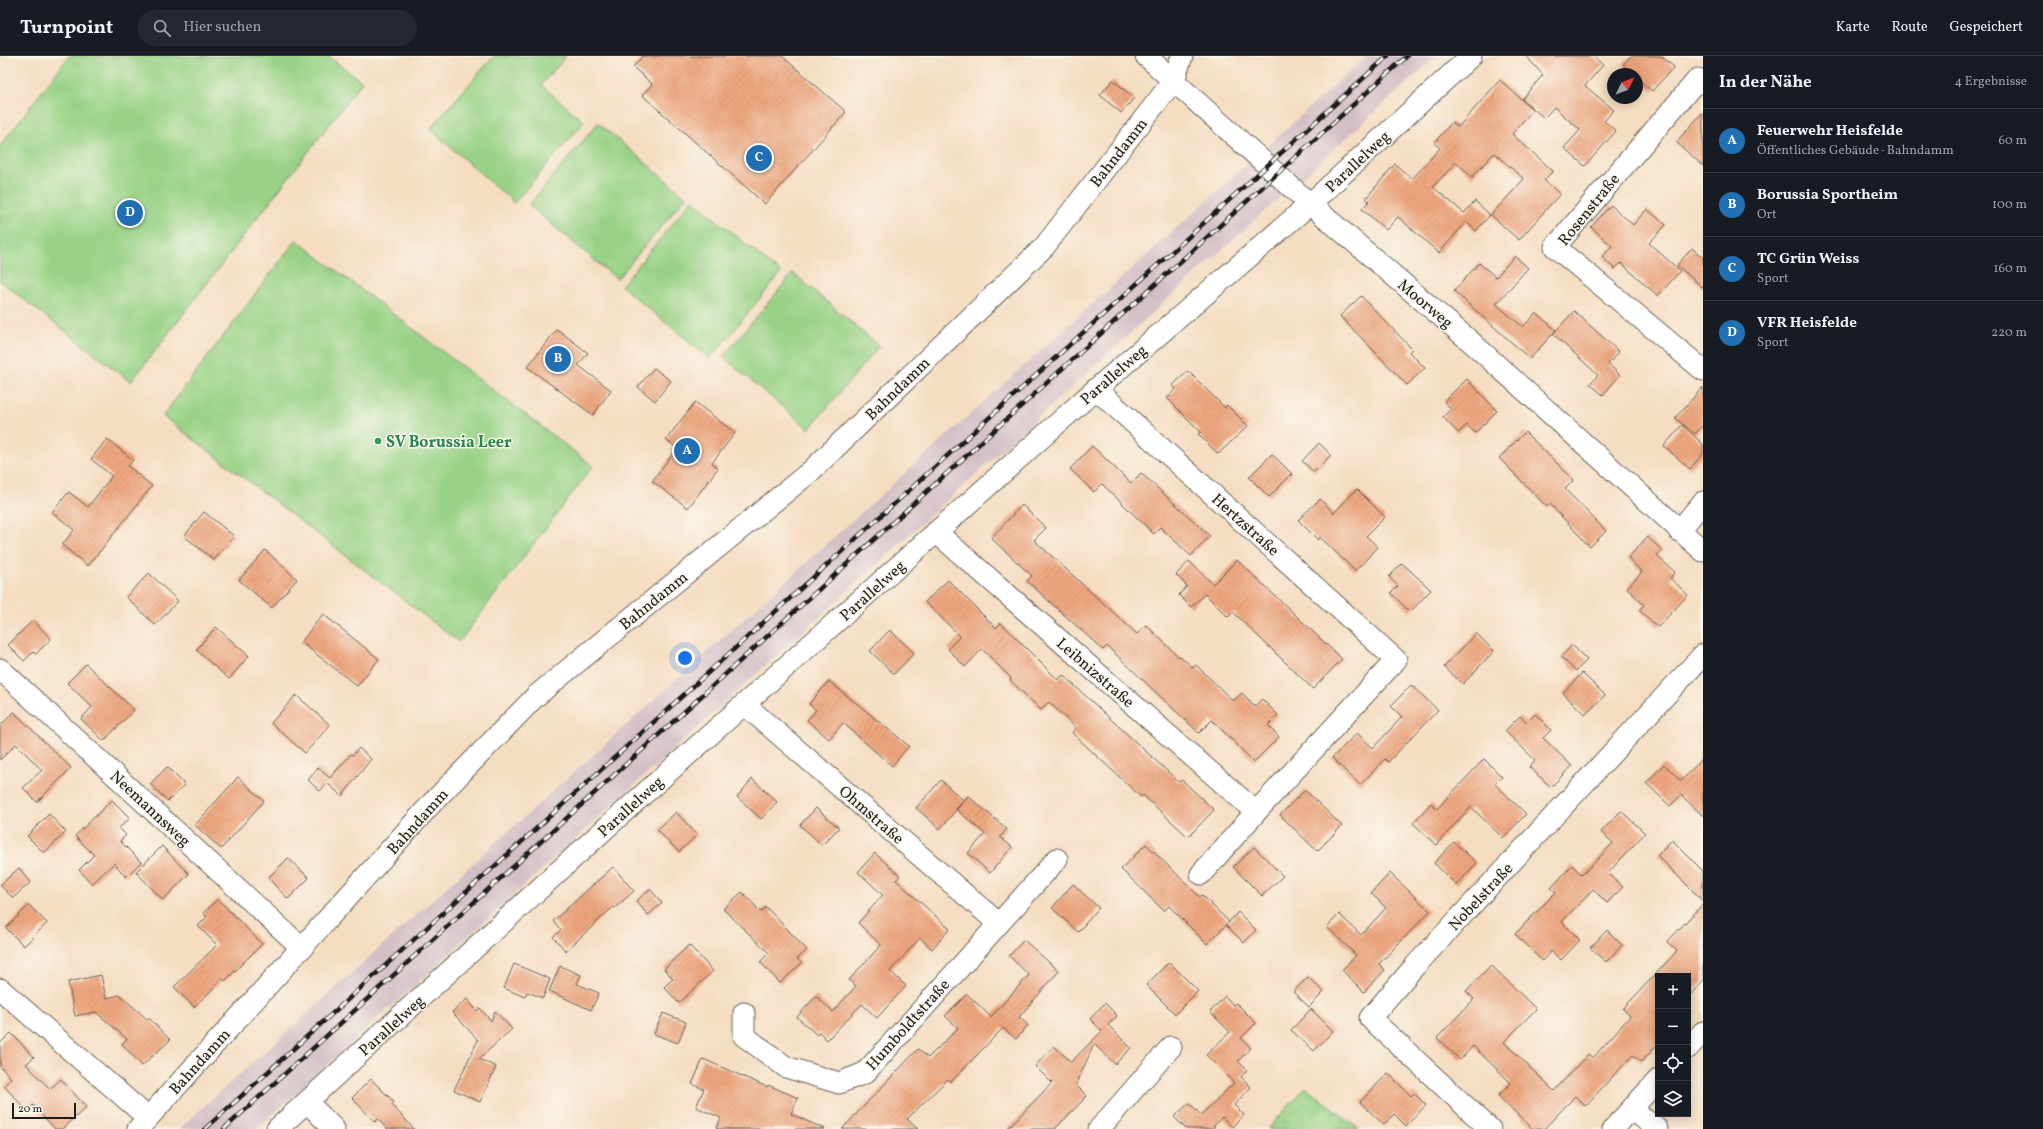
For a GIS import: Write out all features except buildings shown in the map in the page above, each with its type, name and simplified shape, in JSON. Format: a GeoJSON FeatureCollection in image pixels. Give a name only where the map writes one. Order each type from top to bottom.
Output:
{"type":"FeatureCollection","features":[{"type":"Feature","properties":{"kind":"street","name":"Moorweg"},"geometry":{"type":"LineString","coordinates":[[1146,56],[1310,204],[1470,341],[1679,531],[1703,551]]}},
{"type":"Feature","properties":{"kind":"street","name":"Bahndamm"},"geometry":{"type":"LineString","coordinates":[[143,1123],[433,802],[536,696],[811,471],[1044,247],[1174,80],[1182,56]]}},
{"type":"Feature","properties":{"kind":"street","name":"Parallelweg"},"geometry":{"type":"LineString","coordinates":[[277,1129],[606,827],[745,705],[1096,389],[1310,204],[1471,56]]}},
{"type":"Feature","properties":{"kind":"street","name":"Rosenstraße"},"geometry":{"type":"LineString","coordinates":[[1700,81],[1555,247],[1703,370]]}},
{"type":"Feature","properties":{"kind":"street","name":"Hertzstraße"},"geometry":{"type":"LineString","coordinates":[[1096,389],[1396,660],[1256,812]]}},
{"type":"Feature","properties":{"kind":"street"},"geometry":{"type":"LineString","coordinates":[[1679,531],[1703,502]]}},
{"type":"Feature","properties":{"kind":"street","name":"Leibnizstraße"},"geometry":{"type":"LineString","coordinates":[[936,532],[1256,812]]}},
{"type":"Feature","properties":{"kind":"street","name":"Nobelstraße"},"geometry":{"type":"LineString","coordinates":[[1490,1129],[1370,1018],[1415,966],[1703,655]]}},
{"type":"Feature","properties":{"kind":"street","name":"Neemannsweg"},"geometry":{"type":"LineString","coordinates":[[0,669],[302,948]]}},
{"type":"Feature","properties":{"kind":"street","name":"Ohmstraße"},"geometry":{"type":"LineString","coordinates":[[745,705],[998,923]]}},
{"type":"Feature","properties":{"kind":"street"},"geometry":{"type":"LineString","coordinates":[[1201,874],[1256,812]]}},
{"type":"Feature","properties":{"kind":"street","name":"Humboldtstraße"},"geometry":{"type":"LineString","coordinates":[[744,1013],[744,1036],[786,1067],[839,1083],[865,1073],[1057,859]]}},
{"type":"Feature","properties":{"kind":"street"},"geometry":{"type":"LineString","coordinates":[[0,989],[143,1123]]}},
{"type":"Feature","properties":{"kind":"street"},"geometry":{"type":"LineString","coordinates":[[1691,1045],[1703,1032]]}},
{"type":"Feature","properties":{"kind":"street"},"geometry":{"type":"LineString","coordinates":[[1099,1129],[1171,1047]]}},
{"type":"Feature","properties":{"kind":"street"},"geometry":{"type":"LineString","coordinates":[[1613,1129],[1657,1081]]}},
{"type":"Feature","properties":{"kind":"street"},"geometry":{"type":"LineString","coordinates":[[307,1102],[334,1129]]}},
{"type":"Feature","properties":{"kind":"street"},"geometry":{"type":"LineString","coordinates":[[1632,1109],[1657,1129]]}},
{"type":"Feature","properties":{"kind":"shaded area"},"geometry":{"type":"Polygon","coordinates":[[[1367,56],[1437,56],[1226,246],[257,1129],[179,1129],[1367,56]]]}},
{"type":"Feature","properties":{"kind":"green space"},"geometry":{"type":"Polygon","coordinates":[[[69,56],[328,56],[362,82],[131,382],[0,281],[0,146],[69,56]]]}},
{"type":"Feature","properties":{"kind":"green space"},"geometry":{"type":"Polygon","coordinates":[[[494,56],[566,56],[541,85],[584,122],[514,203],[430,129],[494,56]]]}},
{"type":"Feature","properties":{"kind":"green space"},"geometry":{"type":"Polygon","coordinates":[[[598,123],[686,197],[617,279],[529,205],[598,123]]]}},
{"type":"Feature","properties":{"kind":"green space"},"geometry":{"type":"Polygon","coordinates":[[[692,200],[781,273],[710,359],[621,286],[692,200]]]}},
{"type":"Feature","properties":{"kind":"green space","name":"SV Borussia Leer"},"geometry":{"type":"Polygon","coordinates":[[[296,240],[593,466],[459,642],[163,416],[296,240]]]}},
{"type":"Feature","properties":{"kind":"green space"},"geometry":{"type":"Polygon","coordinates":[[[793,273],[879,346],[809,429],[723,357],[793,273]]]}},
{"type":"Feature","properties":{"kind":"green space"},"geometry":{"type":"Polygon","coordinates":[[[1306,1087],[1359,1129],[1268,1129],[1306,1087]]]}},
{"type":"Feature","properties":{"kind":"railway"},"geometry":{"type":"LineString","coordinates":[[205,1129],[1388,56]]}},
{"type":"Feature","properties":{"kind":"railway"},"geometry":{"type":"LineString","coordinates":[[224,1129],[1407,56]]}},
{"type":"Feature","properties":{"kind":"place","name":"TC Grün Weiss"},"geometry":{"type":"Point","coordinates":[759,158]}},
{"type":"Feature","properties":{"kind":"place","name":"VFR Heisfelde"},"geometry":{"type":"Point","coordinates":[130,213]}},
{"type":"Feature","properties":{"kind":"place","name":"Borussia Sportheim"},"geometry":{"type":"Point","coordinates":[558,359]}},
{"type":"Feature","properties":{"kind":"place","name":"SV Borussia Leer"},"geometry":{"type":"Point","coordinates":[378,441]}},
{"type":"Feature","properties":{"kind":"place","name":"Feuerwehr Heisfelde"},"geometry":{"type":"Point","coordinates":[687,451]}}]}
